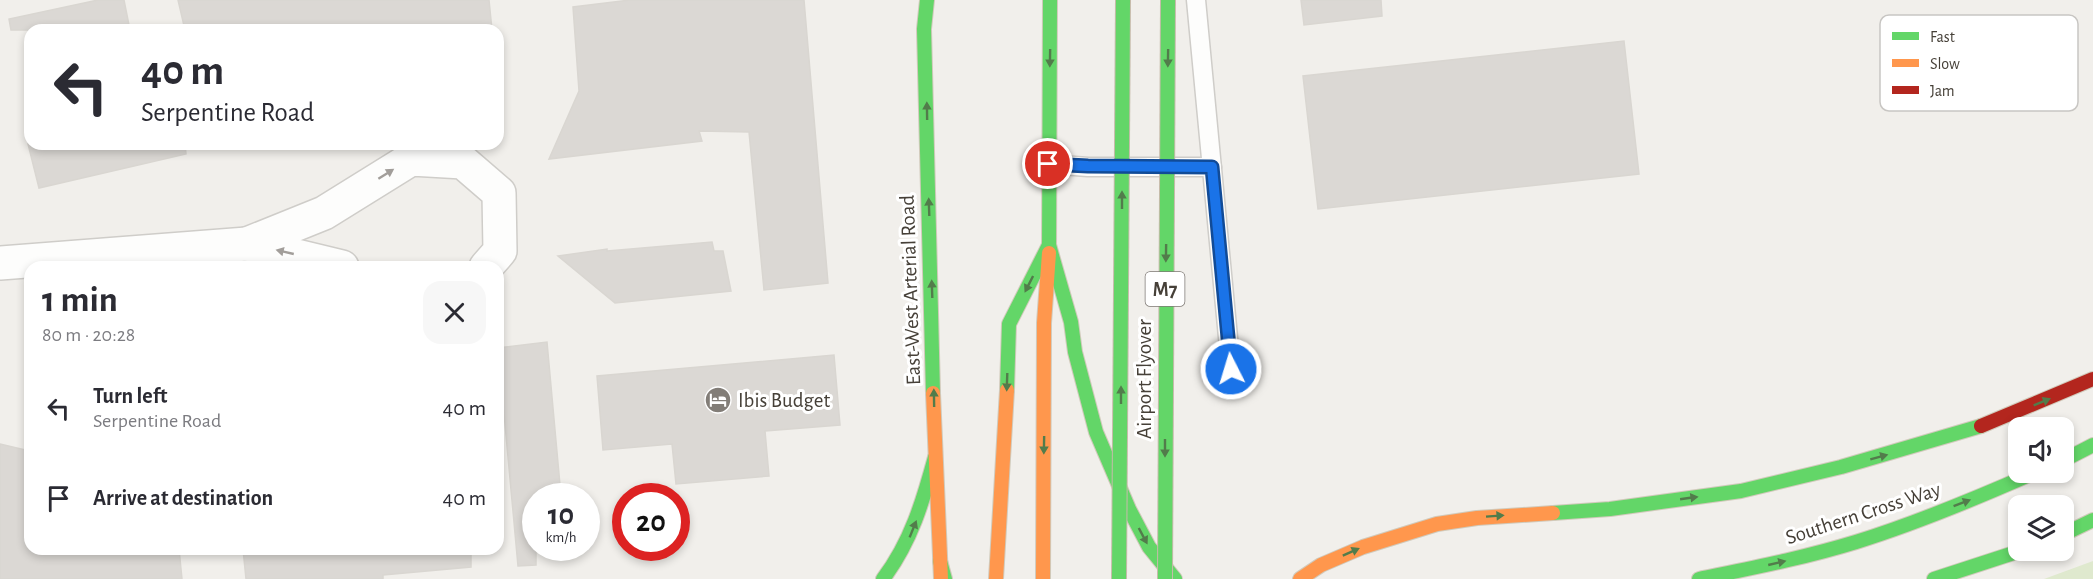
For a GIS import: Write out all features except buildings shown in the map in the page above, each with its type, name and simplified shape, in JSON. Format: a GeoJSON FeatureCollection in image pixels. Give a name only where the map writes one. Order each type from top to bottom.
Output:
{"type":"FeatureCollection","features":[{"type":"Feature","properties":{"kind":"main road"},"geometry":{"type":"LineString","coordinates":[[918,0],[924,29]]}},
{"type":"Feature","properties":{"kind":"main road","name":"East-West Arterial Road"},"geometry":{"type":"LineString","coordinates":[[927,0],[924,29],[934,334],[935,457],[940,561],[943,579]]}},
{"type":"Feature","properties":{"kind":"main road"},"geometry":{"type":"LineString","coordinates":[[1043,579],[1044,323],[1049,244],[1050,0]]}},
{"type":"Feature","properties":{"kind":"main road","name":"Airport Flyover"},"geometry":{"type":"LineString","coordinates":[[1119,579],[1123,0]]}},
{"type":"Feature","properties":{"kind":"main road","name":"Airport Flyover"},"geometry":{"type":"LineString","coordinates":[[1165,579],[1168,0]]}},
{"type":"Feature","properties":{"kind":"main road"},"geometry":{"type":"LineString","coordinates":[[996,579],[1005,447],[1009,324],[1049,244]]}},
{"type":"Feature","properties":{"kind":"main road"},"geometry":{"type":"LineString","coordinates":[[1049,244],[1071,322],[1075,352],[1096,432],[1124,499],[1149,547],[1175,579]]}},
{"type":"Feature","properties":{"kind":"main road"},"geometry":{"type":"LineString","coordinates":[[1300,579],[1321,566],[1363,547],[1437,524],[1478,518],[1610,509],[1741,491],[1841,467],[1989,424],[2093,379]]}},
{"type":"Feature","properties":{"kind":"main road"},"geometry":{"type":"LineString","coordinates":[[2074,455],[2093,445]]}},
{"type":"Feature","properties":{"kind":"main road"},"geometry":{"type":"LineString","coordinates":[[883,579],[911,536],[935,457]]}},
{"type":"Feature","properties":{"kind":"main road","name":"Southern Cross Way"},"geometry":{"type":"LineString","coordinates":[[1699,579],[1780,562],[1876,536],[2010,483]]}},
{"type":"Feature","properties":{"kind":"main road"},"geometry":{"type":"LineString","coordinates":[[2074,529],[2093,520]]}},
{"type":"Feature","properties":{"kind":"main road"},"geometry":{"type":"LineString","coordinates":[[1934,579],[2008,555]]}},
{"type":"Feature","properties":{"kind":"street"},"geometry":{"type":"LineString","coordinates":[[26,261],[248,244],[324,213],[411,159],[464,162],[499,193],[500,251],[491,261]]}},
{"type":"Feature","properties":{"kind":"street"},"geometry":{"type":"LineString","coordinates":[[248,244],[317,261]]}},
{"type":"Feature","properties":{"kind":"street"},"geometry":{"type":"LineString","coordinates":[[0,263],[24,261]]}},
{"type":"Feature","properties":{"kind":"lane"},"geometry":{"type":"LineString","coordinates":[[1196,0],[1231,369]]}},
{"type":"Feature","properties":{"kind":"lane"},"geometry":{"type":"LineString","coordinates":[[1048,164],[1212,167]]}},
{"type":"Feature","properties":{"kind":"green space"},"geometry":{"type":"Polygon","coordinates":[[[2093,561],[2093,579],[2044,579],[2093,561]]]}},
{"type":"Feature","properties":{"kind":"traffic: fast"},"geometry":{"type":"LineString","coordinates":[[927,0],[924,29],[933,393]]}},
{"type":"Feature","properties":{"kind":"traffic: fast"},"geometry":{"type":"LineString","coordinates":[[1049,253],[1050,0]]}},
{"type":"Feature","properties":{"kind":"traffic: fast"},"geometry":{"type":"LineString","coordinates":[[1119,579],[1123,0]]}},
{"type":"Feature","properties":{"kind":"traffic: fast"},"geometry":{"type":"LineString","coordinates":[[1165,579],[1168,0]]}},
{"type":"Feature","properties":{"kind":"traffic: fast"},"geometry":{"type":"LineString","coordinates":[[1049,245],[1071,322],[1075,352],[1096,432],[1129,509],[1149,547],[1175,579]]}},
{"type":"Feature","properties":{"kind":"traffic: fast"},"geometry":{"type":"LineString","coordinates":[[1007,390],[1009,324],[1049,245]]}},
{"type":"Feature","properties":{"kind":"traffic: fast"},"geometry":{"type":"LineString","coordinates":[[1553,513],[1610,509],[1741,491],[1841,467],[1981,426]]}},
{"type":"Feature","properties":{"kind":"traffic: fast"},"geometry":{"type":"LineString","coordinates":[[2074,455],[2093,445]]}},
{"type":"Feature","properties":{"kind":"traffic: fast"},"geometry":{"type":"LineString","coordinates":[[883,579],[909,536],[935,457]]}},
{"type":"Feature","properties":{"kind":"traffic: fast"},"geometry":{"type":"LineString","coordinates":[[1699,579],[1797,558],[1856,542],[1947,510],[2011,483]]}},
{"type":"Feature","properties":{"kind":"traffic: fast"},"geometry":{"type":"LineString","coordinates":[[2074,529],[2093,520]]}},
{"type":"Feature","properties":{"kind":"traffic: fast"},"geometry":{"type":"LineString","coordinates":[[1934,579],[2008,555]]}},
{"type":"Feature","properties":{"kind":"traffic: fast"},"geometry":{"type":"LineString","coordinates":[[940,561],[945,579]]}},
{"type":"Feature","properties":{"kind":"traffic: slow"},"geometry":{"type":"LineString","coordinates":[[1043,579],[1044,323],[1049,253]]}},
{"type":"Feature","properties":{"kind":"traffic: slow"},"geometry":{"type":"LineString","coordinates":[[996,579],[1007,390]]}},
{"type":"Feature","properties":{"kind":"traffic: slow"},"geometry":{"type":"LineString","coordinates":[[933,393],[941,579]]}},
{"type":"Feature","properties":{"kind":"traffic: slow"},"geometry":{"type":"LineString","coordinates":[[1300,579],[1321,565],[1363,547],[1437,524],[1477,518],[1553,513]]}},
{"type":"Feature","properties":{"kind":"traffic: jam"},"geometry":{"type":"LineString","coordinates":[[1981,426],[2093,379]]}},
{"type":"Feature","properties":{"kind":"place","name":"Ibis Budget"},"geometry":{"type":"Point","coordinates":[718,400]}},
{"type":"Feature","properties":{"kind":"route"},"geometry":{"type":"LineString","coordinates":[[1048,164],[1212,167],[1231,369]]}}]}
